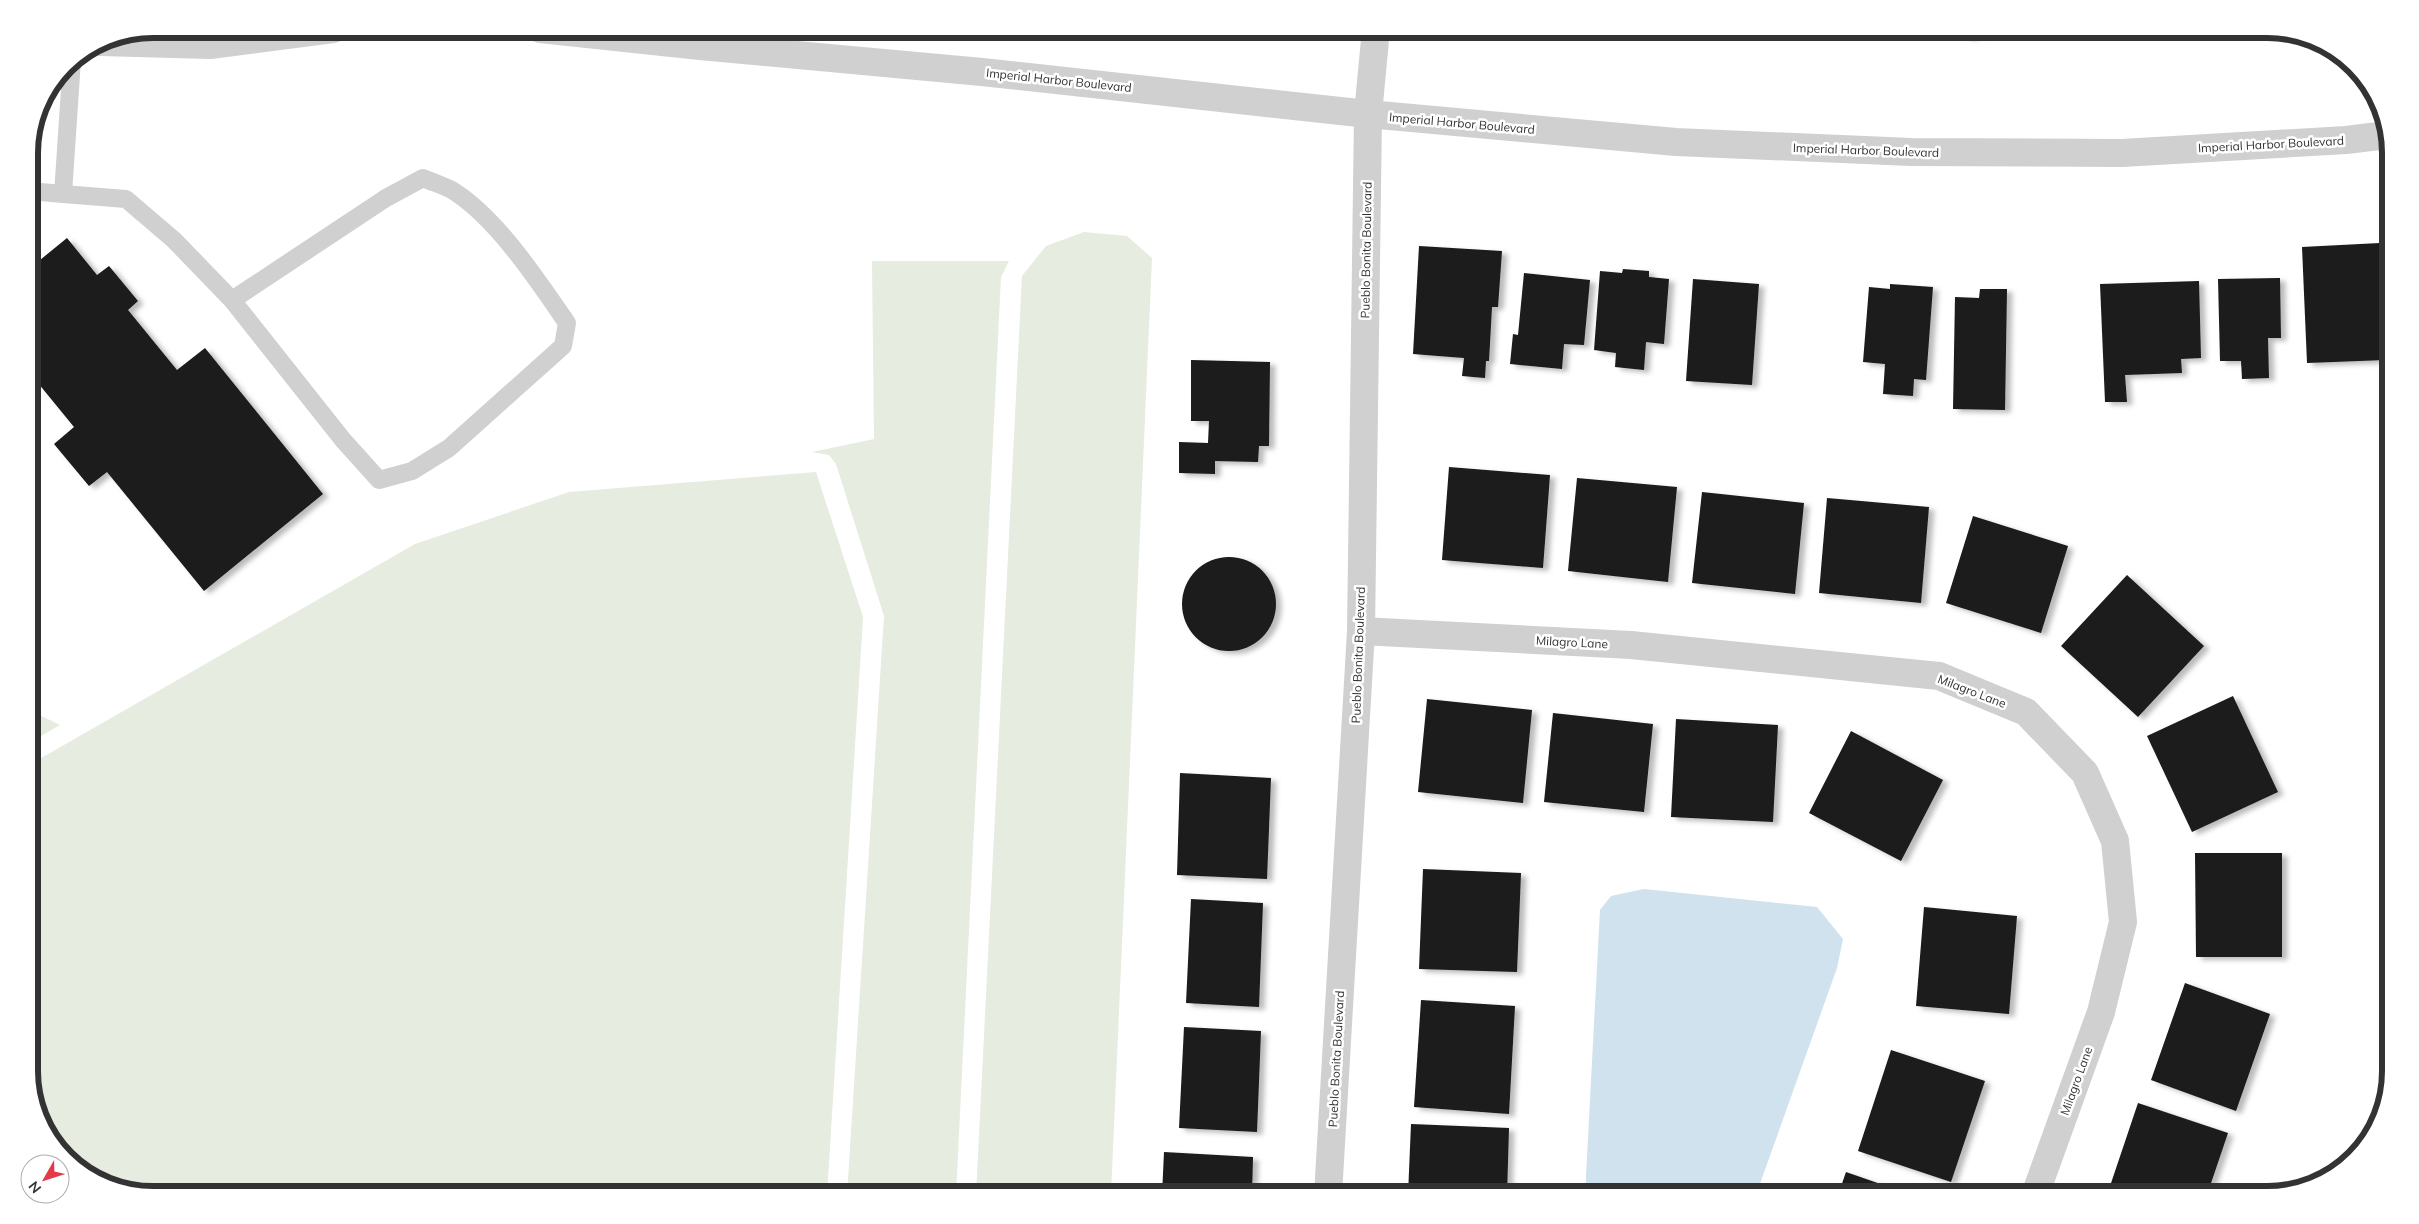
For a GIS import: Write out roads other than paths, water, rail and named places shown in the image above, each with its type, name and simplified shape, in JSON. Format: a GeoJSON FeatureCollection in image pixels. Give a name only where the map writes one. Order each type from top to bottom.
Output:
{"type":"FeatureCollection","features":[{"type":"Feature","properties":{"kind":"street"},"geometry":{"type":"LineString","coordinates":[[120,43],[210,45],[263,38]]}},
{"type":"Feature","properties":{"kind":"street","name":"Imperial Harbor Boulevard"},"geometry":{"type":"LineString","coordinates":[[625,38],[992,73],[1368,114],[1676,142],[1911,152],[2122,152],[2380,137]]}},
{"type":"Feature","properties":{"kind":"street","name":"Pueblo Bonita Boulevard"},"geometry":{"type":"LineString","coordinates":[[1329,1186],[1361,631],[1368,114],[1375,38]]}},
{"type":"Feature","properties":{"kind":"street","name":"Milagro Lane"},"geometry":{"type":"LineString","coordinates":[[1361,631],[1631,645],[1939,676],[2026,712],[2085,773],[2115,841],[2124,922],[2101,1012],[2038,1186]]}},
{"type":"Feature","properties":{"kind":"lane"},"geometry":{"type":"LineString","coordinates":[[64,194],[71,72]]}},
{"type":"Feature","properties":{"kind":"lane"},"geometry":{"type":"LineString","coordinates":[[38,192],[126,199],[174,240],[232,300],[343,440],[379,480],[412,471],[449,448],[564,346],[567,323],[526,264],[479,212],[454,192],[423,178],[386,198],[232,300]]}},
{"type":"Feature","properties":{"kind":"water"},"geometry":{"type":"Polygon","coordinates":[[[1644,889],[1817,907],[1843,939],[1837,968],[1759,1186],[1585,1186],[1600,910],[1611,896],[1644,889]]]}}]}
